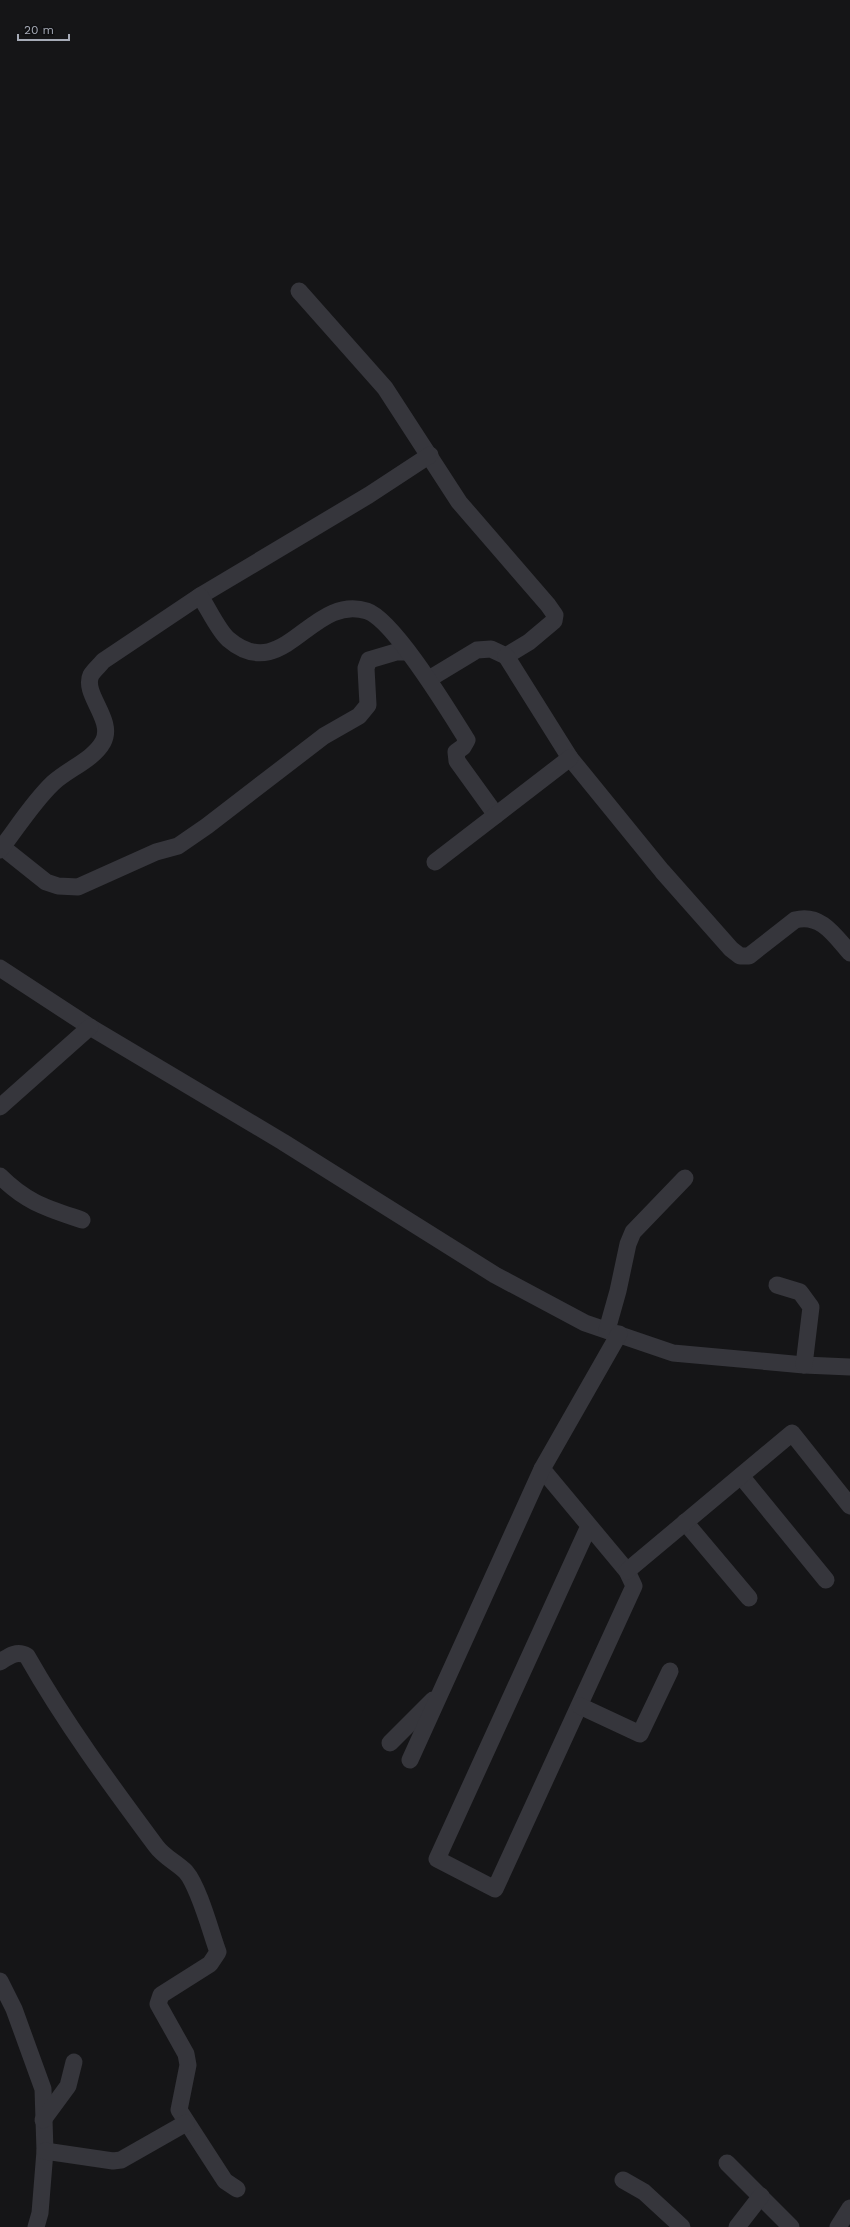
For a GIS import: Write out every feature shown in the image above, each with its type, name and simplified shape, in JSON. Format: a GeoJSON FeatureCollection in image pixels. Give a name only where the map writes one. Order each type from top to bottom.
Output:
{"type":"FeatureCollection","features":[{"type":"Feature","properties":{"kind":"street"},"geometry":{"type":"LineString","coordinates":[[299,291],[385,388],[430,455],[459,502],[555,615],[554,621],[529,642],[506,656]]}},
{"type":"Feature","properties":{"kind":"street"},"geometry":{"type":"LineString","coordinates":[[407,652],[396,652],[369,660],[366,668],[368,705],[359,716],[324,736],[207,826],[178,846],[156,852],[78,887],[58,886],[46,882],[1,849],[53,783],[92,754],[103,741],[105,731],[103,718],[89,685],[91,675],[104,661],[200,596],[369,495],[430,455]]}},
{"type":"Feature","properties":{"kind":"street"},"geometry":{"type":"LineString","coordinates":[[200,596],[228,639],[249,653],[265,654],[285,647],[319,619],[348,609],[368,611],[377,618],[429,679],[467,740],[463,747],[456,752],[458,761],[496,815]]}},
{"type":"Feature","properties":{"kind":"street"},"geometry":{"type":"LineString","coordinates":[[429,679],[477,650],[491,649],[506,656],[570,758],[662,871],[731,949],[740,956],[749,956],[795,920],[804,918],[813,919],[829,929],[850,953]]}},
{"type":"Feature","properties":{"kind":"street"},"geometry":{"type":"LineString","coordinates":[[435,862],[570,758]]}},
{"type":"Feature","properties":{"kind":"street"},"geometry":{"type":"LineString","coordinates":[[0,968],[90,1027],[290,1146],[495,1275],[585,1323],[672,1353],[804,1365],[850,1367]]}},
{"type":"Feature","properties":{"kind":"street"},"geometry":{"type":"LineString","coordinates":[[0,1106],[90,1027]]}},
{"type":"Feature","properties":{"kind":"street"},"geometry":{"type":"LineString","coordinates":[[0,1176],[14,1190],[35,1204],[82,1220]]}},
{"type":"Feature","properties":{"kind":"street"},"geometry":{"type":"LineString","coordinates":[[410,1760],[542,1469],[613,1332],[618,1290],[628,1244],[633,1232],[685,1178]]}},
{"type":"Feature","properties":{"kind":"street"},"geometry":{"type":"LineString","coordinates":[[777,1285],[800,1292],[811,1306],[804,1365]]}},
{"type":"Feature","properties":{"kind":"street"},"geometry":{"type":"LineString","coordinates":[[627,1570],[792,1433],[850,1506]]}},
{"type":"Feature","properties":{"kind":"street"},"geometry":{"type":"LineString","coordinates":[[542,1469],[627,1570],[634,1586],[631,1596],[495,1889],[437,1859],[589,1526]]}},
{"type":"Feature","properties":{"kind":"street"},"geometry":{"type":"LineString","coordinates":[[741,1476],[826,1580]]}},
{"type":"Feature","properties":{"kind":"street"},"geometry":{"type":"LineString","coordinates":[[684,1522],[749,1598]]}},
{"type":"Feature","properties":{"kind":"street"},"geometry":{"type":"LineString","coordinates":[[0,1662],[16,1653],[21,1652],[27,1656],[50,1698],[98,1767],[156,1846],[187,1874],[195,1889],[218,1952],[210,1964],[161,1995],[158,2004],[186,2054],[188,2065],[179,2110],[225,2181],[237,2189]]}},
{"type":"Feature","properties":{"kind":"street"},"geometry":{"type":"LineString","coordinates":[[580,1706],[640,1734],[670,1671]]}},
{"type":"Feature","properties":{"kind":"street"},"geometry":{"type":"LineString","coordinates":[[390,1743],[440,1693]]}},
{"type":"Feature","properties":{"kind":"street"},"geometry":{"type":"LineString","coordinates":[[0,1981],[14,2009],[43,2089],[45,2151],[40,2213],[36,2227]]}},
{"type":"Feature","properties":{"kind":"street"},"geometry":{"type":"LineString","coordinates":[[44,2120],[68,2086],[74,2062]]}},
{"type":"Feature","properties":{"kind":"street"},"geometry":{"type":"LineString","coordinates":[[45,2151],[113,2161],[121,2160],[186,2123]]}},
{"type":"Feature","properties":{"kind":"street"},"geometry":{"type":"LineString","coordinates":[[727,2163],[791,2227]]}},
{"type":"Feature","properties":{"kind":"street"},"geometry":{"type":"LineString","coordinates":[[623,2180],[644,2192],[682,2227]]}},
{"type":"Feature","properties":{"kind":"street"},"geometry":{"type":"LineString","coordinates":[[736,2227],[760,2196]]}},
{"type":"Feature","properties":{"kind":"street"},"geometry":{"type":"LineString","coordinates":[[838,2227],[850,2208]]}}]}
